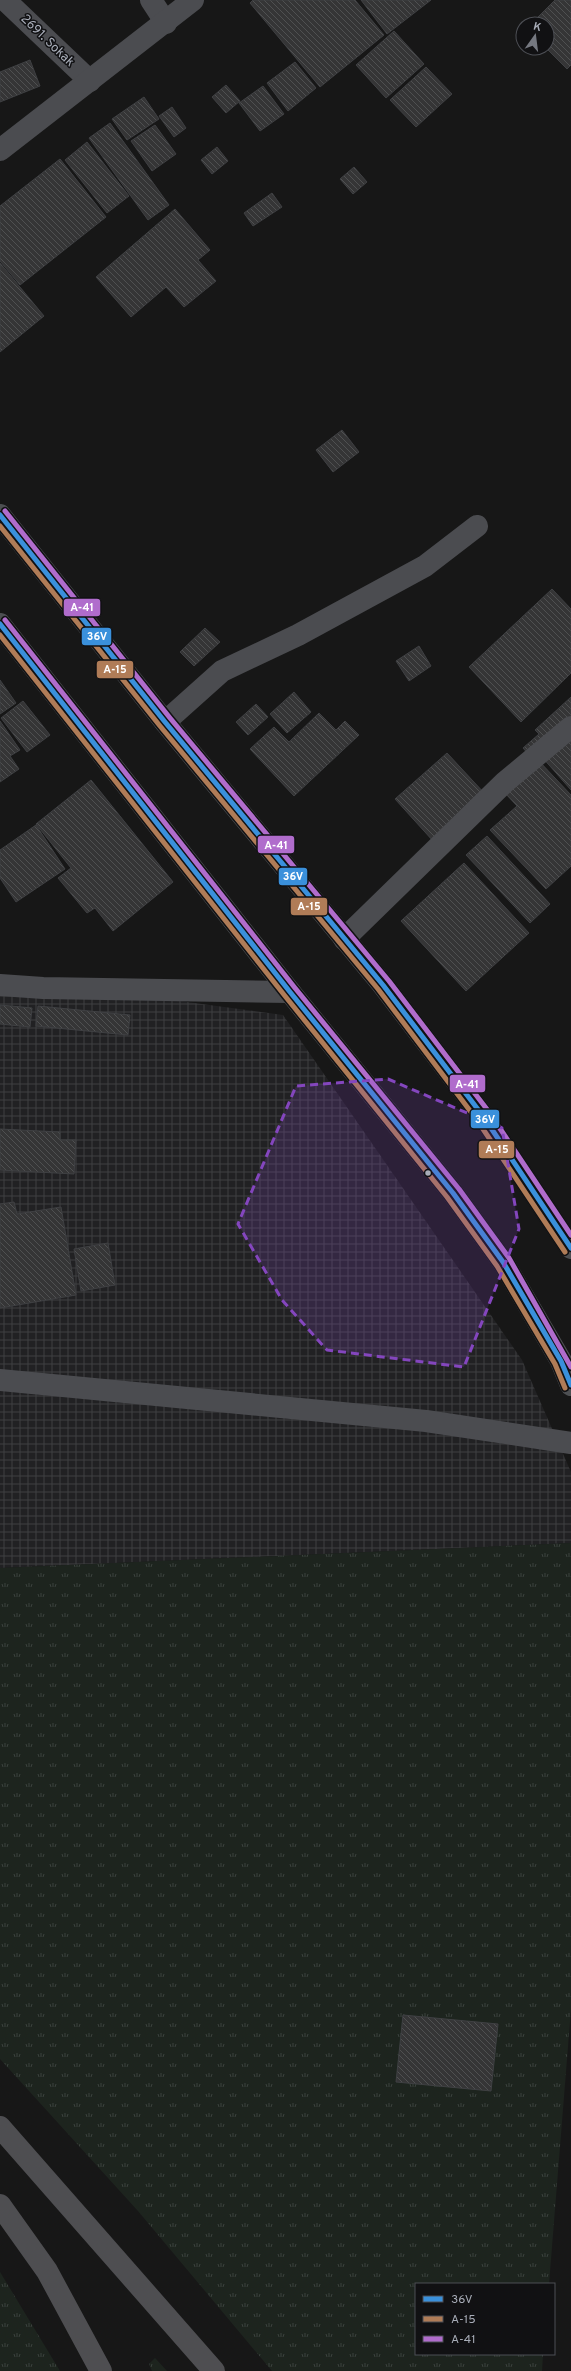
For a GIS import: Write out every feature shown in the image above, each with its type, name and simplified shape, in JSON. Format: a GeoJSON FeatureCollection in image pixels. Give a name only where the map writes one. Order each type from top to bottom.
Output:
{"type":"FeatureCollection","features":[{"type":"Feature","properties":{"kind":"highway"},"geometry":{"type":"LineString","coordinates":[[0,2127],[214,2371]]}},
{"type":"Feature","properties":{"kind":"highway"},"geometry":{"type":"LineString","coordinates":[[0,2205],[47,2271],[101,2371]]}},
{"type":"Feature","properties":{"kind":"main road"},"geometry":{"type":"LineString","coordinates":[[0,515],[165,722],[383,985],[483,1116],[570,1244]]}},
{"type":"Feature","properties":{"kind":"main road"},"geometry":{"type":"LineString","coordinates":[[0,624],[290,992],[453,1193],[498,1256],[561,1361],[571,1385]]}},
{"type":"Feature","properties":{"kind":"street","name":"2691. Sokak"},"geometry":{"type":"LineString","coordinates":[[5,0],[90,81]]}},
{"type":"Feature","properties":{"kind":"street"},"geometry":{"type":"LineString","coordinates":[[151,0],[166,23]]}},
{"type":"Feature","properties":{"kind":"street"},"geometry":{"type":"LineString","coordinates":[[0,150],[166,23],[193,0]]}},
{"type":"Feature","properties":{"kind":"street"},"geometry":{"type":"LineString","coordinates":[[165,722],[222,671],[298,635],[425,566],[477,526]]}},
{"type":"Feature","properties":{"kind":"street"},"geometry":{"type":"LineString","coordinates":[[344,939],[505,782],[571,727]]}},
{"type":"Feature","properties":{"kind":"street"},"geometry":{"type":"LineString","coordinates":[[0,985],[43,988],[290,992]]}},
{"type":"Feature","properties":{"kind":"street"},"geometry":{"type":"LineString","coordinates":[[0,1380],[426,1421],[571,1443]]}},
{"type":"Feature","properties":{"kind":"highlighted area"},"geometry":{"type":"Polygon","coordinates":[[[388,1079],[502,1128],[519,1229],[464,1367],[327,1350],[282,1300],[238,1224],[296,1086],[388,1079]]]}},
{"type":"Feature","properties":{"kind":"shaded area"},"geometry":{"type":"Polygon","coordinates":[[[0,977],[283,1015],[522,1360],[571,1472],[571,1543],[0,1568],[0,977]]]}},
{"type":"Feature","properties":{"kind":"green space"},"geometry":{"type":"Polygon","coordinates":[[[571,1543],[571,2009],[549,2283],[415,2283],[415,2355],[543,2355],[542,2371],[272,2371],[138,2211],[0,2059],[0,1568],[571,1543]]]}},
{"type":"Feature","properties":{"kind":"green space"},"geometry":{"type":"Polygon","coordinates":[[[0,2272],[60,2371],[0,2371],[0,2272]]]}},
{"type":"Feature","properties":{"kind":"green space"},"geometry":{"type":"Polygon","coordinates":[[[155,2358],[167,2371],[152,2371],[149,2364],[155,2358]]]}},
{"type":"Feature","properties":{"kind":"building"},"geometry":{"type":"Polygon","coordinates":[[[253,0],[355,0],[384,35],[320,87],[250,3],[253,0]]]}},
{"type":"Feature","properties":{"kind":"building"},"geometry":{"type":"Polygon","coordinates":[[[361,0],[431,0],[387,34],[361,0]]]}},
{"type":"Feature","properties":{"kind":"building"},"geometry":{"type":"Polygon","coordinates":[[[555,0],[571,0],[571,65],[567,69],[554,56],[555,16],[539,16],[555,0]]]}},
{"type":"Feature","properties":{"kind":"building"},"geometry":{"type":"Polygon","coordinates":[[[394,31],[424,64],[386,98],[356,65],[394,31]]]}},
{"type":"Feature","properties":{"kind":"building"},"geometry":{"type":"Polygon","coordinates":[[[30,60],[40,86],[0,102],[0,72],[30,60]]]}},
{"type":"Feature","properties":{"kind":"building"},"geometry":{"type":"Polygon","coordinates":[[[295,62],[316,88],[288,111],[267,83],[295,62]]]}},
{"type":"Feature","properties":{"kind":"building"},"geometry":{"type":"Polygon","coordinates":[[[426,67],[452,94],[416,127],[390,100],[426,67]]]}},
{"type":"Feature","properties":{"kind":"building"},"geometry":{"type":"Polygon","coordinates":[[[226,85],[240,101],[226,113],[212,97],[226,85]]]}},
{"type":"Feature","properties":{"kind":"building"},"geometry":{"type":"Polygon","coordinates":[[[263,86],[284,114],[260,131],[239,103],[263,86]]]}},
{"type":"Feature","properties":{"kind":"building"},"geometry":{"type":"Polygon","coordinates":[[[144,97],[159,119],[127,140],[112,119],[144,97]]]}},
{"type":"Feature","properties":{"kind":"building"},"geometry":{"type":"Polygon","coordinates":[[[172,107],[186,128],[174,137],[159,116],[172,107]]]}},
{"type":"Feature","properties":{"kind":"building"},"geometry":{"type":"Polygon","coordinates":[[[110,123],[169,205],[148,220],[89,138],[110,123]]]}},
{"type":"Feature","properties":{"kind":"building"},"geometry":{"type":"Polygon","coordinates":[[[155,125],[176,154],[152,171],[131,141],[155,125]]]}},
{"type":"Feature","properties":{"kind":"building"},"geometry":{"type":"Polygon","coordinates":[[[87,142],[129,196],[107,213],[65,160],[87,142]]]}},
{"type":"Feature","properties":{"kind":"building"},"geometry":{"type":"Polygon","coordinates":[[[217,147],[228,161],[212,174],[201,160],[217,147]]]}},
{"type":"Feature","properties":{"kind":"building"},"geometry":{"type":"Polygon","coordinates":[[[60,159],[106,217],[20,285],[0,261],[0,206],[60,159]]]}},
{"type":"Feature","properties":{"kind":"building"},"geometry":{"type":"Polygon","coordinates":[[[354,167],[367,182],[353,194],[340,179],[354,167]]]}},
{"type":"Feature","properties":{"kind":"building"},"geometry":{"type":"Polygon","coordinates":[[[272,193],[282,207],[253,226],[244,213],[272,193]]]}},
{"type":"Feature","properties":{"kind":"building"},"geometry":{"type":"Polygon","coordinates":[[[175,209],[210,250],[198,260],[216,281],[184,307],[166,287],[131,317],[96,277],[175,209]]]}},
{"type":"Feature","properties":{"kind":"building"},"geometry":{"type":"Polygon","coordinates":[[[0,263],[44,316],[0,352],[0,263]]]}},
{"type":"Feature","properties":{"kind":"building"},"geometry":{"type":"Polygon","coordinates":[[[342,430],[359,452],[333,472],[316,450],[342,430]]]}},
{"type":"Feature","properties":{"kind":"building"},"geometry":{"type":"Polygon","coordinates":[[[552,589],[571,609],[571,673],[521,722],[469,667],[552,589]]]}},
{"type":"Feature","properties":{"kind":"building"},"geometry":{"type":"Polygon","coordinates":[[[205,628],[220,642],[194,666],[180,652],[205,628]]]}},
{"type":"Feature","properties":{"kind":"building"},"geometry":{"type":"Polygon","coordinates":[[[419,646],[431,666],[409,681],[396,661],[419,646]]]}},
{"type":"Feature","properties":{"kind":"building"},"geometry":{"type":"Polygon","coordinates":[[[0,680],[16,703],[0,714],[0,680]]]}},
{"type":"Feature","properties":{"kind":"building"},"geometry":{"type":"Polygon","coordinates":[[[294,692],[311,712],[287,733],[270,714],[294,692]]]}},
{"type":"Feature","properties":{"kind":"building"},"geometry":{"type":"Polygon","coordinates":[[[571,697],[571,722],[531,757],[523,748],[539,734],[535,730],[571,697]]]}},
{"type":"Feature","properties":{"kind":"building"},"geometry":{"type":"Polygon","coordinates":[[[23,701],[50,735],[27,752],[1,718],[23,701]]]}},
{"type":"Feature","properties":{"kind":"building"},"geometry":{"type":"Polygon","coordinates":[[[256,704],[268,717],[248,735],[236,722],[256,704]]]}},
{"type":"Feature","properties":{"kind":"building"},"geometry":{"type":"Polygon","coordinates":[[[319,713],[336,730],[345,721],[359,735],[294,796],[250,749],[274,727],[289,742],[319,713]]]}},
{"type":"Feature","properties":{"kind":"building"},"geometry":{"type":"Polygon","coordinates":[[[0,721],[20,750],[10,756],[19,769],[0,782],[0,721]]]}},
{"type":"Feature","properties":{"kind":"building"},"geometry":{"type":"Polygon","coordinates":[[[571,736],[571,790],[542,757],[571,736]]]}},
{"type":"Feature","properties":{"kind":"building"},"geometry":{"type":"Polygon","coordinates":[[[447,753],[486,795],[434,842],[395,799],[447,753]]]}},
{"type":"Feature","properties":{"kind":"building"},"geometry":{"type":"Polygon","coordinates":[[[538,760],[571,795],[571,866],[546,889],[490,830],[517,806],[504,792],[538,760]]]}},
{"type":"Feature","properties":{"kind":"building"},"geometry":{"type":"Polygon","coordinates":[[[91,780],[173,882],[113,931],[95,908],[87,913],[58,878],[71,868],[36,824],[91,780]]]}},
{"type":"Feature","properties":{"kind":"building"},"geometry":{"type":"Polygon","coordinates":[[[36,825],[65,869],[16,902],[0,878],[0,850],[36,825]]]}},
{"type":"Feature","properties":{"kind":"building"},"geometry":{"type":"Polygon","coordinates":[[[487,836],[550,904],[530,923],[466,855],[487,836]]]}},
{"type":"Feature","properties":{"kind":"building"},"geometry":{"type":"Polygon","coordinates":[[[464,863],[529,933],[466,991],[401,921],[464,863]]]}},
{"type":"Feature","properties":{"kind":"building"},"geometry":{"type":"Polygon","coordinates":[[[0,1005],[32,1008],[30,1027],[0,1024],[0,1005]]]}},
{"type":"Feature","properties":{"kind":"building"},"geometry":{"type":"Polygon","coordinates":[[[38,1006],[130,1015],[128,1035],[36,1026],[38,1006]]]}},
{"type":"Feature","properties":{"kind":"building"},"geometry":{"type":"Polygon","coordinates":[[[0,1129],[60,1132],[60,1140],[76,1140],[74,1174],[0,1170],[0,1129]]]}},
{"type":"Feature","properties":{"kind":"building"},"geometry":{"type":"Polygon","coordinates":[[[14,1202],[17,1214],[61,1207],[76,1295],[0,1308],[0,1204],[14,1202]]]}},
{"type":"Feature","properties":{"kind":"building"},"geometry":{"type":"Polygon","coordinates":[[[108,1243],[115,1285],[81,1291],[74,1249],[108,1243]]]}},
{"type":"Feature","properties":{"kind":"building"},"geometry":{"type":"Polygon","coordinates":[[[403,2015],[498,2024],[491,2091],[396,2082],[403,2015]]]}},
{"type":"Feature","properties":{"kind":"transit line","name":"A-41"},"geometry":{"type":"LineString","coordinates":[[5,511],[170,718],[389,981],[489,1112],[571,1235]]}},
{"type":"Feature","properties":{"kind":"transit line","name":"36V"},"geometry":{"type":"LineString","coordinates":[[0,515],[165,722],[383,985],[483,1116],[571,1248]]}},
{"type":"Feature","properties":{"kind":"transit line","name":"A-15"},"geometry":{"type":"LineString","coordinates":[[0,526],[160,726],[378,989],[477,1120],[565,1252]]}},
{"type":"Feature","properties":{"kind":"transit line","name":"A-41"},"geometry":{"type":"LineString","coordinates":[[5,620],[295,988],[459,1189],[509,1258],[571,1367]]}},
{"type":"Feature","properties":{"kind":"transit line","name":"36V"},"geometry":{"type":"LineString","coordinates":[[0,624],[290,992],[453,1193],[503,1262],[561,1361],[571,1385]]}},
{"type":"Feature","properties":{"kind":"transit line","name":"A-15"},"geometry":{"type":"LineString","coordinates":[[0,635],[285,996],[447,1197],[497,1266],[555,1364],[565,1388]]}}]}
